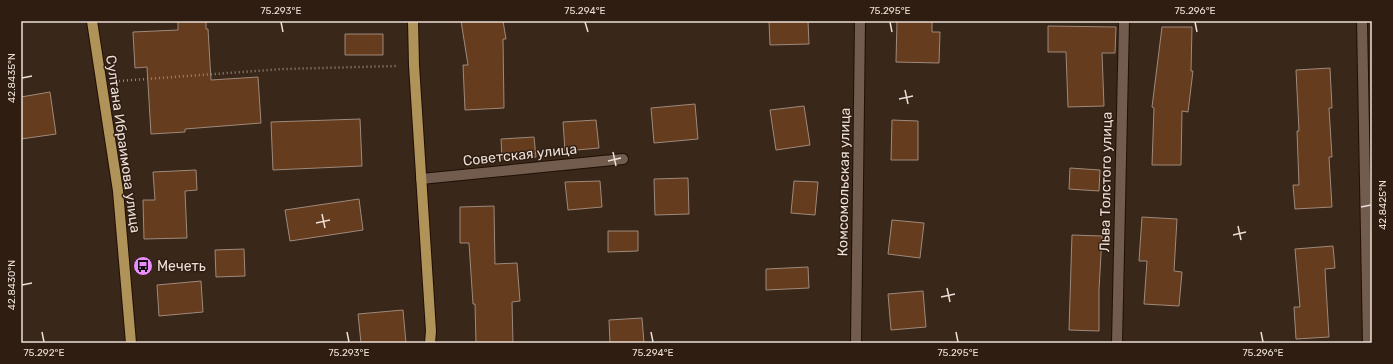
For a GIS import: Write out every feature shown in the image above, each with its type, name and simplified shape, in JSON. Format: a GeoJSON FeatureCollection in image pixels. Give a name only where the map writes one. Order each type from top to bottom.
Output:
{"type":"FeatureCollection","features":[{"type":"Feature","properties":{"kind":"main road","name":"Султана Ибраимова улица"},"geometry":{"type":"LineString","coordinates":[[92,21],[118,191],[130,343]]}},
{"type":"Feature","properties":{"kind":"main road"},"geometry":{"type":"LineString","coordinates":[[412,21],[431,331],[430,343]]}},
{"type":"Feature","properties":{"kind":"street","name":"Комсомольская улица"},"geometry":{"type":"LineString","coordinates":[[856,343],[860,21]]}},
{"type":"Feature","properties":{"kind":"street","name":"Льва Толстого улица"},"geometry":{"type":"LineString","coordinates":[[1117,343],[1124,21]]}},
{"type":"Feature","properties":{"kind":"street"},"geometry":{"type":"LineString","coordinates":[[1362,21],[1369,245],[1368,343]]}},
{"type":"Feature","properties":{"kind":"street","name":"Советская улица"},"geometry":{"type":"LineString","coordinates":[[421,179],[623,160]]}},
{"type":"Feature","properties":{"kind":"path"},"geometry":{"type":"LineString","coordinates":[[118,81],[283,69],[414,65]]}},
{"type":"Feature","properties":{"kind":"building"},"geometry":{"type":"Polygon","coordinates":[[[178,21],[206,21],[206,29],[208,29],[211,80],[258,77],[261,123],[185,129],[185,132],[151,134],[147,67],[135,68],[133,32],[178,30],[178,21]]]}},
{"type":"Feature","properties":{"kind":"building"},"geometry":{"type":"Polygon","coordinates":[[[461,21],[503,21],[506,39],[503,39],[504,108],[465,110],[463,65],[468,65],[461,21]]]}},
{"type":"Feature","properties":{"kind":"building"},"geometry":{"type":"Polygon","coordinates":[[[769,21],[808,21],[809,44],[770,45],[769,21]]]}},
{"type":"Feature","properties":{"kind":"building"},"geometry":{"type":"Polygon","coordinates":[[[897,21],[932,21],[932,32],[940,32],[939,63],[896,62],[897,21]]]}},
{"type":"Feature","properties":{"kind":"building"},"geometry":{"type":"Polygon","coordinates":[[[1048,26],[1116,27],[1115,53],[1102,53],[1104,106],[1068,107],[1066,52],[1048,52],[1048,26]]]}},
{"type":"Feature","properties":{"kind":"building"},"geometry":{"type":"Polygon","coordinates":[[[1162,27],[1192,27],[1191,71],[1193,71],[1188,112],[1182,111],[1181,165],[1152,165],[1154,108],[1152,107],[1162,27]]]}},
{"type":"Feature","properties":{"kind":"building"},"geometry":{"type":"Polygon","coordinates":[[[345,34],[383,34],[383,55],[345,55],[345,34]]]}},
{"type":"Feature","properties":{"kind":"building"},"geometry":{"type":"Polygon","coordinates":[[[1330,68],[1332,108],[1329,108],[1332,157],[1329,157],[1332,207],[1295,209],[1293,185],[1299,185],[1297,131],[1299,131],[1296,70],[1330,68]]]}},
{"type":"Feature","properties":{"kind":"building"},"geometry":{"type":"Polygon","coordinates":[[[50,92],[56,134],[21,139],[21,97],[50,92]]]}},
{"type":"Feature","properties":{"kind":"building"},"geometry":{"type":"Polygon","coordinates":[[[695,104],[698,139],[654,143],[651,108],[695,104]]]}},
{"type":"Feature","properties":{"kind":"building"},"geometry":{"type":"Polygon","coordinates":[[[804,106],[810,145],[776,150],[770,110],[804,106]]]}},
{"type":"Feature","properties":{"kind":"building"},"geometry":{"type":"Polygon","coordinates":[[[360,119],[362,166],[273,170],[271,122],[360,119]]]}},
{"type":"Feature","properties":{"kind":"building"},"geometry":{"type":"Polygon","coordinates":[[[596,120],[599,148],[565,151],[563,122],[596,120]]]}},
{"type":"Feature","properties":{"kind":"building"},"geometry":{"type":"Polygon","coordinates":[[[892,120],[918,121],[918,160],[891,160],[892,120]]]}},
{"type":"Feature","properties":{"kind":"building"},"geometry":{"type":"Polygon","coordinates":[[[534,137],[536,157],[502,159],[501,139],[534,137]]]}},
{"type":"Feature","properties":{"kind":"building"},"geometry":{"type":"Polygon","coordinates":[[[1070,168],[1100,170],[1099,191],[1069,189],[1070,168]]]}},
{"type":"Feature","properties":{"kind":"building"},"geometry":{"type":"Polygon","coordinates":[[[196,170],[197,190],[185,191],[187,238],[144,239],[143,200],[155,200],[153,172],[196,170]]]}},
{"type":"Feature","properties":{"kind":"building"},"geometry":{"type":"Polygon","coordinates":[[[688,178],[689,214],[655,215],[654,179],[688,178]]]}},
{"type":"Feature","properties":{"kind":"building"},"geometry":{"type":"Polygon","coordinates":[[[600,181],[602,207],[568,210],[565,182],[600,181]]]}},
{"type":"Feature","properties":{"kind":"building"},"geometry":{"type":"Polygon","coordinates":[[[794,181],[818,182],[815,215],[791,213],[794,181]]]}},
{"type":"Feature","properties":{"kind":"building"},"geometry":{"type":"Polygon","coordinates":[[[359,199],[363,230],[290,241],[285,210],[359,199]]]}},
{"type":"Feature","properties":{"kind":"building"},"geometry":{"type":"Polygon","coordinates":[[[494,206],[495,264],[517,263],[520,301],[512,302],[513,343],[476,343],[475,304],[473,304],[469,243],[460,243],[460,207],[494,206]]]}},
{"type":"Feature","properties":{"kind":"building"},"geometry":{"type":"Polygon","coordinates":[[[1142,217],[1177,219],[1174,271],[1182,272],[1179,306],[1144,304],[1147,261],[1139,261],[1142,217]]]}},
{"type":"Feature","properties":{"kind":"building"},"geometry":{"type":"Polygon","coordinates":[[[892,220],[924,223],[920,258],[888,254],[892,220]]]}},
{"type":"Feature","properties":{"kind":"building"},"geometry":{"type":"Polygon","coordinates":[[[608,231],[638,231],[638,251],[608,252],[608,231]]]}},
{"type":"Feature","properties":{"kind":"building"},"geometry":{"type":"Polygon","coordinates":[[[1072,235],[1102,236],[1099,290],[1099,331],[1069,330],[1072,235]]]}},
{"type":"Feature","properties":{"kind":"building"},"geometry":{"type":"Polygon","coordinates":[[[1333,246],[1335,268],[1325,269],[1329,337],[1296,339],[1294,307],[1300,307],[1295,249],[1333,246]]]}},
{"type":"Feature","properties":{"kind":"building"},"geometry":{"type":"Polygon","coordinates":[[[244,249],[245,276],[216,277],[215,250],[244,249]]]}},
{"type":"Feature","properties":{"kind":"building"},"geometry":{"type":"Polygon","coordinates":[[[808,267],[809,288],[766,290],[766,269],[808,267]]]}},
{"type":"Feature","properties":{"kind":"building"},"geometry":{"type":"Polygon","coordinates":[[[201,281],[203,312],[159,316],[157,285],[201,281]]]}},
{"type":"Feature","properties":{"kind":"building"},"geometry":{"type":"Polygon","coordinates":[[[923,291],[926,327],[891,330],[888,294],[923,291]]]}},
{"type":"Feature","properties":{"kind":"building"},"geometry":{"type":"Polygon","coordinates":[[[403,310],[406,343],[361,343],[358,314],[403,310]]]}},
{"type":"Feature","properties":{"kind":"building"},"geometry":{"type":"Polygon","coordinates":[[[642,318],[644,343],[610,343],[609,320],[642,318]]]}},
{"type":"Feature","properties":{"kind":"place","name":"Мечеть"},"geometry":{"type":"Point","coordinates":[143,266]}}]}
